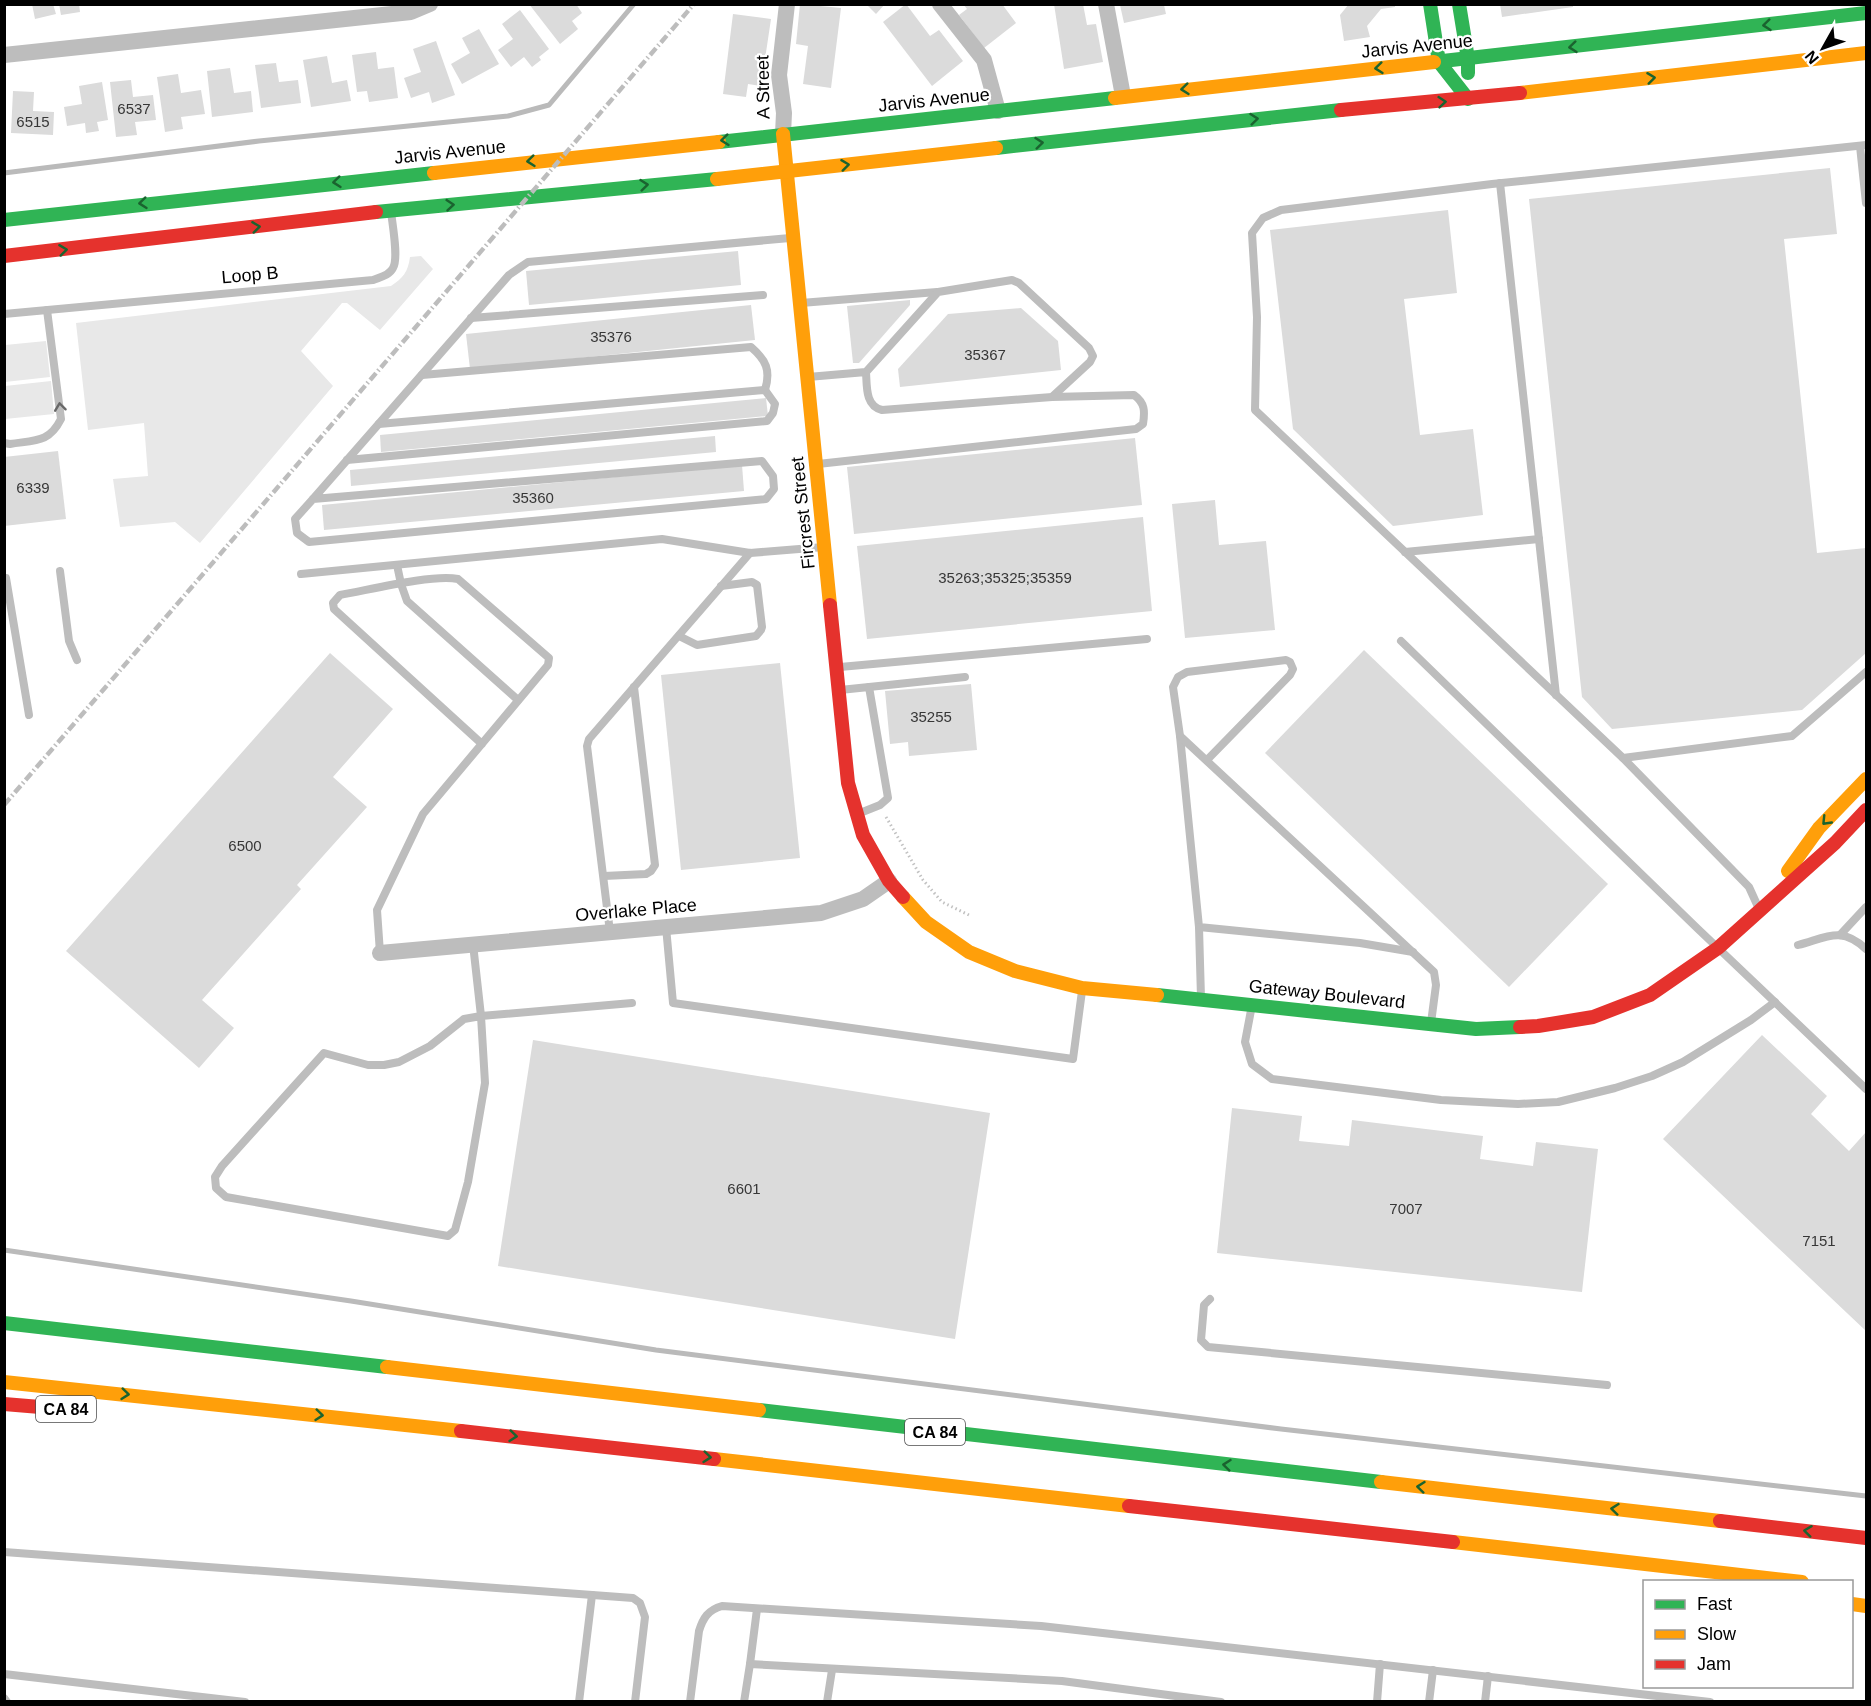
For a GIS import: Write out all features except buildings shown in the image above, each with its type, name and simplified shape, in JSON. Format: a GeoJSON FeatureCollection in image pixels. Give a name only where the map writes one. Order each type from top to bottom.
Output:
{"type":"FeatureCollection","features":[{"type":"Feature","properties":{"kind":"main road"},"geometry":{"type":"LineString","coordinates":[[1430,4],[1439,62],[1468,99]]}},
{"type":"Feature","properties":{"kind":"main road"},"geometry":{"type":"LineString","coordinates":[[1459,4],[1468,58],[1468,99]]}},
{"type":"Feature","properties":{"kind":"main road","name":"Jarvis Avenue"},"geometry":{"type":"LineString","coordinates":[[4,220],[1866,13]]}},
{"type":"Feature","properties":{"kind":"main road"},"geometry":{"type":"LineString","coordinates":[[4,256],[391,210],[787,171],[1279,116],[1468,99],[1866,53]]}},
{"type":"Feature","properties":{"kind":"main road","name":"Fircrest Street"},"geometry":{"type":"LineString","coordinates":[[783,134],[848,783],[863,835],[889,881]]}},
{"type":"Feature","properties":{"kind":"main road","name":"Gateway Boulevard"},"geometry":{"type":"LineString","coordinates":[[1760,909],[1819,828],[1866,779]]}},
{"type":"Feature","properties":{"kind":"main road","name":"Gateway Boulevard"},"geometry":{"type":"LineString","coordinates":[[889,881],[926,922],[969,952],[1015,971],[1082,988],[1476,1029],[1538,1026],[1593,1017],[1650,995],[1718,948],[1834,843],[1866,810]]}},
{"type":"Feature","properties":{"kind":"main road","name":"CA 84"},"geometry":{"type":"LineString","coordinates":[[4,1323],[1866,1538]]}},
{"type":"Feature","properties":{"kind":"main road","name":"CA 84"},"geometry":{"type":"LineString","coordinates":[[4,1382],[802,1468],[1793,1580]]}},
{"type":"Feature","properties":{"kind":"main road","name":"CA 84"},"geometry":{"type":"LineString","coordinates":[[4,1404],[61,1408]]}},
{"type":"Feature","properties":{"kind":"street"},"geometry":{"type":"LineString","coordinates":[[4,55],[411,12],[430,4]]}},
{"type":"Feature","properties":{"kind":"street","name":"A Street"},"geometry":{"type":"LineString","coordinates":[[783,134],[784,113],[779,75],[787,4]]}},
{"type":"Feature","properties":{"kind":"street"},"geometry":{"type":"LineString","coordinates":[[940,4],[984,60],[998,111]]}},
{"type":"Feature","properties":{"kind":"street"},"geometry":{"type":"LineString","coordinates":[[1106,4],[1124,96]]}},
{"type":"Feature","properties":{"kind":"street","name":"Overlake Place"},"geometry":{"type":"LineString","coordinates":[[380,953],[821,913],[863,899],[889,881]]}},
{"type":"Feature","properties":{"kind":"lane"},"geometry":{"type":"LineString","coordinates":[[1760,909],[1749,887],[1623,758],[1255,410],[1257,317],[1252,233],[1263,218],[1281,210],[1500,183],[1863,146],[1866,204]]}},
{"type":"Feature","properties":{"kind":"lane"},"geometry":{"type":"LineString","coordinates":[[1500,183],[1556,695]]}},
{"type":"Feature","properties":{"kind":"lane","name":"Loop B"},"geometry":{"type":"LineString","coordinates":[[4,314],[373,280],[387,275],[394,267],[391,210]]}},
{"type":"Feature","properties":{"kind":"lane"},"geometry":{"type":"LineString","coordinates":[[313,499],[762,461],[773,476],[774,489],[766,498],[309,542],[297,532],[295,519],[509,275],[528,262],[794,238]]}},
{"type":"Feature","properties":{"kind":"lane"},"geometry":{"type":"LineString","coordinates":[[800,303],[938,292],[1015,281],[1092,352],[1093,358],[1052,397]]}},
{"type":"Feature","properties":{"kind":"lane"},"geometry":{"type":"LineString","coordinates":[[808,377],[866,372],[938,292]]}},
{"type":"Feature","properties":{"kind":"lane"},"geometry":{"type":"LineString","coordinates":[[471,318],[762,295]]}},
{"type":"Feature","properties":{"kind":"lane"},"geometry":{"type":"LineString","coordinates":[[4,443],[45,439],[55,431],[61,419],[47,310]]}},
{"type":"Feature","properties":{"kind":"lane"},"geometry":{"type":"LineString","coordinates":[[422,375],[751,347],[764,358],[769,378],[765,390]]}},
{"type":"Feature","properties":{"kind":"lane"},"geometry":{"type":"LineString","coordinates":[[816,464],[1136,429],[1143,424],[1145,407],[1134,395],[1052,397],[876,409],[869,399],[866,372]]}},
{"type":"Feature","properties":{"kind":"lane"},"geometry":{"type":"LineString","coordinates":[[379,424],[765,390]]}},
{"type":"Feature","properties":{"kind":"lane"},"geometry":{"type":"LineString","coordinates":[[347,460],[767,421],[773,413],[775,404],[765,390]]}},
{"type":"Feature","properties":{"kind":"lane"},"geometry":{"type":"LineString","coordinates":[[302,574],[662,539],[750,553],[824,547]]}},
{"type":"Feature","properties":{"kind":"lane"},"geometry":{"type":"LineString","coordinates":[[1405,552],[1539,539]]}},
{"type":"Feature","properties":{"kind":"lane"},"geometry":{"type":"LineString","coordinates":[[610,932],[587,746],[592,734],[750,553]]}},
{"type":"Feature","properties":{"kind":"lane"},"geometry":{"type":"LineString","coordinates":[[397,565],[407,601],[518,700]]}},
{"type":"Feature","properties":{"kind":"lane"},"geometry":{"type":"LineString","coordinates":[[60,572],[69,641],[77,660]]}},
{"type":"Feature","properties":{"kind":"lane"},"geometry":{"type":"LineString","coordinates":[[380,953],[377,910],[423,814],[482,744],[518,700],[548,665],[549,658],[458,579],[448,577],[340,595],[332,606],[482,744]]}},
{"type":"Feature","properties":{"kind":"lane"},"geometry":{"type":"LineString","coordinates":[[6,578],[29,716]]}},
{"type":"Feature","properties":{"kind":"lane"},"geometry":{"type":"LineString","coordinates":[[679,636],[697,645],[756,636],[759,633],[762,627],[757,585],[752,582],[721,586]]}},
{"type":"Feature","properties":{"kind":"lane"},"geometry":{"type":"LineString","coordinates":[[836,668],[1147,639]]}},
{"type":"Feature","properties":{"kind":"lane"},"geometry":{"type":"LineString","coordinates":[[1401,641],[1866,1089]]}},
{"type":"Feature","properties":{"kind":"lane"},"geometry":{"type":"LineString","coordinates":[[1201,999],[1199,927],[1173,687],[1181,674],[1187,672],[1286,660],[1290,662],[1293,669],[1290,675],[1207,760]]}},
{"type":"Feature","properties":{"kind":"lane"},"geometry":{"type":"LineString","coordinates":[[1623,758],[1792,736],[1866,672]]}},
{"type":"Feature","properties":{"kind":"lane"},"geometry":{"type":"LineString","coordinates":[[840,690],[965,677]]}},
{"type":"Feature","properties":{"kind":"lane"},"geometry":{"type":"LineString","coordinates":[[604,876],[646,874],[655,865],[634,687]]}},
{"type":"Feature","properties":{"kind":"lane"},"geometry":{"type":"LineString","coordinates":[[857,814],[877,807],[885,801],[887,792],[868,687]]}},
{"type":"Feature","properties":{"kind":"lane"},"geometry":{"type":"LineString","coordinates":[[1180,736],[1434,972],[1436,985],[1431,1024]]}},
{"type":"Feature","properties":{"kind":"lane"},"geometry":{"type":"LineString","coordinates":[[1840,936],[1866,907]]}},
{"type":"Feature","properties":{"kind":"lane"},"geometry":{"type":"LineString","coordinates":[[666,927],[673,1003],[1073,1059],[1082,988]]}},
{"type":"Feature","properties":{"kind":"lane"},"geometry":{"type":"LineString","coordinates":[[1199,927],[1360,943],[1413,952]]}},
{"type":"Feature","properties":{"kind":"lane"},"geometry":{"type":"LineString","coordinates":[[1798,945],[1833,936],[1848,936],[1866,949]]}},
{"type":"Feature","properties":{"kind":"lane"},"geometry":{"type":"LineString","coordinates":[[473,944],[481,1016],[485,1083],[468,1182],[452,1234],[448,1236],[226,1197],[216,1188],[215,1177],[222,1166],[324,1053],[368,1065],[384,1065],[399,1062],[430,1046],[464,1019],[481,1016],[632,1003]]}},
{"type":"Feature","properties":{"kind":"lane"},"geometry":{"type":"LineString","coordinates":[[1252,1004],[1245,1042],[1252,1064],[1272,1079],[1441,1100],[1518,1104],[1558,1102],[1652,1076],[1683,1062],[1720,1040],[1775,1002]]}},
{"type":"Feature","properties":{"kind":"lane"},"geometry":{"type":"LineString","coordinates":[[1210,1299],[1204,1305],[1201,1340],[1208,1347],[1607,1385]]}},
{"type":"Feature","properties":{"kind":"lane"},"geometry":{"type":"LineString","coordinates":[[4,1552],[633,1598],[640,1603],[645,1617],[635,1701]]}},
{"type":"Feature","properties":{"kind":"lane"},"geometry":{"type":"LineString","coordinates":[[579,1701],[592,1595]]}},
{"type":"Feature","properties":{"kind":"lane"},"geometry":{"type":"LineString","coordinates":[[690,1701],[699,1631],[706,1614],[713,1608],[722,1606],[1041,1626],[1710,1701]]}},
{"type":"Feature","properties":{"kind":"lane"},"geometry":{"type":"LineString","coordinates":[[744,1701],[757,1609]]}},
{"type":"Feature","properties":{"kind":"lane"},"geometry":{"type":"LineString","coordinates":[[750,1664],[1062,1681],[1221,1701]]}},
{"type":"Feature","properties":{"kind":"lane"},"geometry":{"type":"LineString","coordinates":[[1377,1701],[1380,1664]]}},
{"type":"Feature","properties":{"kind":"lane"},"geometry":{"type":"LineString","coordinates":[[828,1701],[832,1670]]}},
{"type":"Feature","properties":{"kind":"lane"},"geometry":{"type":"LineString","coordinates":[[1429,1701],[1433,1670]]}},
{"type":"Feature","properties":{"kind":"lane"},"geometry":{"type":"LineString","coordinates":[[4,1674],[214,1700],[245,1701]]}},
{"type":"Feature","properties":{"kind":"lane"},"geometry":{"type":"LineString","coordinates":[[1485,1701],[1488,1676]]}},
{"type":"Feature","properties":{"kind":"path"},"geometry":{"type":"LineString","coordinates":[[877,807],[886,817],[923,880],[942,902],[971,916]]}},
{"type":"Feature","properties":{"kind":"shaded area"},"geometry":{"type":"Polygon","coordinates":[[[421,256],[433,269],[380,330],[347,303],[342,303],[301,351],[333,386],[200,543],[175,522],[120,527],[113,479],[148,476],[144,423],[88,430],[76,323],[391,286],[404,274],[410,257],[421,256]]]}},
{"type":"Feature","properties":{"kind":"shaded area"},"geometry":{"type":"Polygon","coordinates":[[[46,341],[50,377],[5,382],[5,345],[46,341]]]}},
{"type":"Feature","properties":{"kind":"shaded area"},"geometry":{"type":"Polygon","coordinates":[[[51,381],[54,414],[5,419],[5,386],[51,381]]]}},
{"type":"Feature","properties":{"kind":"waterway"},"geometry":{"type":"LineString","coordinates":[[4,173],[259,141],[508,116],[549,105],[634,4]]}},
{"type":"Feature","properties":{"kind":"waterway"},"geometry":{"type":"LineString","coordinates":[[4,1250],[351,1301],[656,1350],[1281,1429],[1866,1496]]}},
{"type":"Feature","properties":{"kind":"railway"},"geometry":{"type":"LineString","coordinates":[[4,805],[694,4]]}},
{"type":"Feature","properties":{"kind":"traffic: fast"},"geometry":{"type":"LineString","coordinates":[[1430,4],[1439,62],[1468,99]]}},
{"type":"Feature","properties":{"kind":"traffic: fast"},"geometry":{"type":"LineString","coordinates":[[1459,4],[1468,59],[1468,73]]}},
{"type":"Feature","properties":{"kind":"traffic: fast"},"geometry":{"type":"LineString","coordinates":[[1434,62],[1866,13]]}},
{"type":"Feature","properties":{"kind":"traffic: fast"},"geometry":{"type":"LineString","coordinates":[[719,142],[1115,98]]}},
{"type":"Feature","properties":{"kind":"traffic: fast"},"geometry":{"type":"LineString","coordinates":[[996,148],[1341,110]]}},
{"type":"Feature","properties":{"kind":"traffic: fast"},"geometry":{"type":"LineString","coordinates":[[4,220],[434,173]]}},
{"type":"Feature","properties":{"kind":"traffic: fast"},"geometry":{"type":"LineString","coordinates":[[376,212],[717,179]]}},
{"type":"Feature","properties":{"kind":"traffic: fast"},"geometry":{"type":"LineString","coordinates":[[1157,995],[1476,1029],[1520,1027]]}},
{"type":"Feature","properties":{"kind":"traffic: fast"},"geometry":{"type":"LineString","coordinates":[[4,1323],[387,1367]]}},
{"type":"Feature","properties":{"kind":"traffic: fast"},"geometry":{"type":"LineString","coordinates":[[759,1410],[1381,1482]]}},
{"type":"Feature","properties":{"kind":"traffic: slow"},"geometry":{"type":"LineString","coordinates":[[1520,93],[1866,53]]}},
{"type":"Feature","properties":{"kind":"traffic: slow"},"geometry":{"type":"LineString","coordinates":[[1115,98],[1434,62]]}},
{"type":"Feature","properties":{"kind":"traffic: slow"},"geometry":{"type":"LineString","coordinates":[[783,134],[830,605]]}},
{"type":"Feature","properties":{"kind":"traffic: slow"},"geometry":{"type":"LineString","coordinates":[[434,173],[719,142]]}},
{"type":"Feature","properties":{"kind":"traffic: slow"},"geometry":{"type":"LineString","coordinates":[[717,179],[996,148]]}},
{"type":"Feature","properties":{"kind":"traffic: slow"},"geometry":{"type":"LineString","coordinates":[[1788,871],[1819,828],[1866,779]]}},
{"type":"Feature","properties":{"kind":"traffic: slow"},"geometry":{"type":"LineString","coordinates":[[903,897],[926,922],[969,952],[1015,971],[1082,988],[1157,995]]}},
{"type":"Feature","properties":{"kind":"traffic: slow"},"geometry":{"type":"LineString","coordinates":[[387,1367],[759,1410]]}},
{"type":"Feature","properties":{"kind":"traffic: slow"},"geometry":{"type":"LineString","coordinates":[[4,1382],[461,1431]]}},
{"type":"Feature","properties":{"kind":"traffic: slow"},"geometry":{"type":"LineString","coordinates":[[714,1459],[1129,1506]]}},
{"type":"Feature","properties":{"kind":"traffic: slow"},"geometry":{"type":"LineString","coordinates":[[1381,1482],[1720,1521]]}},
{"type":"Feature","properties":{"kind":"traffic: slow"},"geometry":{"type":"LineString","coordinates":[[1453,1542],[1785,1580]]}},
{"type":"Feature","properties":{"kind":"traffic: slow"},"geometry":{"type":"LineString","coordinates":[[1853,1604],[1866,1606]]}},
{"type":"Feature","properties":{"kind":"traffic: jam"},"geometry":{"type":"LineString","coordinates":[[1341,110],[1520,93]]}},
{"type":"Feature","properties":{"kind":"traffic: jam"},"geometry":{"type":"LineString","coordinates":[[4,256],[376,212]]}},
{"type":"Feature","properties":{"kind":"traffic: jam"},"geometry":{"type":"LineString","coordinates":[[830,605],[848,783],[863,835],[889,881],[903,897]]}},
{"type":"Feature","properties":{"kind":"traffic: jam"},"geometry":{"type":"LineString","coordinates":[[1520,1027],[1593,1017],[1650,995],[1718,948],[1835,843],[1866,810]]}},
{"type":"Feature","properties":{"kind":"traffic: jam"},"geometry":{"type":"LineString","coordinates":[[4,1404],[52,1408]]}},
{"type":"Feature","properties":{"kind":"traffic: jam"},"geometry":{"type":"LineString","coordinates":[[461,1431],[714,1459]]}},
{"type":"Feature","properties":{"kind":"traffic: jam"},"geometry":{"type":"LineString","coordinates":[[1129,1506],[1453,1542]]}},
{"type":"Feature","properties":{"kind":"traffic: jam"},"geometry":{"type":"LineString","coordinates":[[1720,1521],[1866,1538]]}}]}
